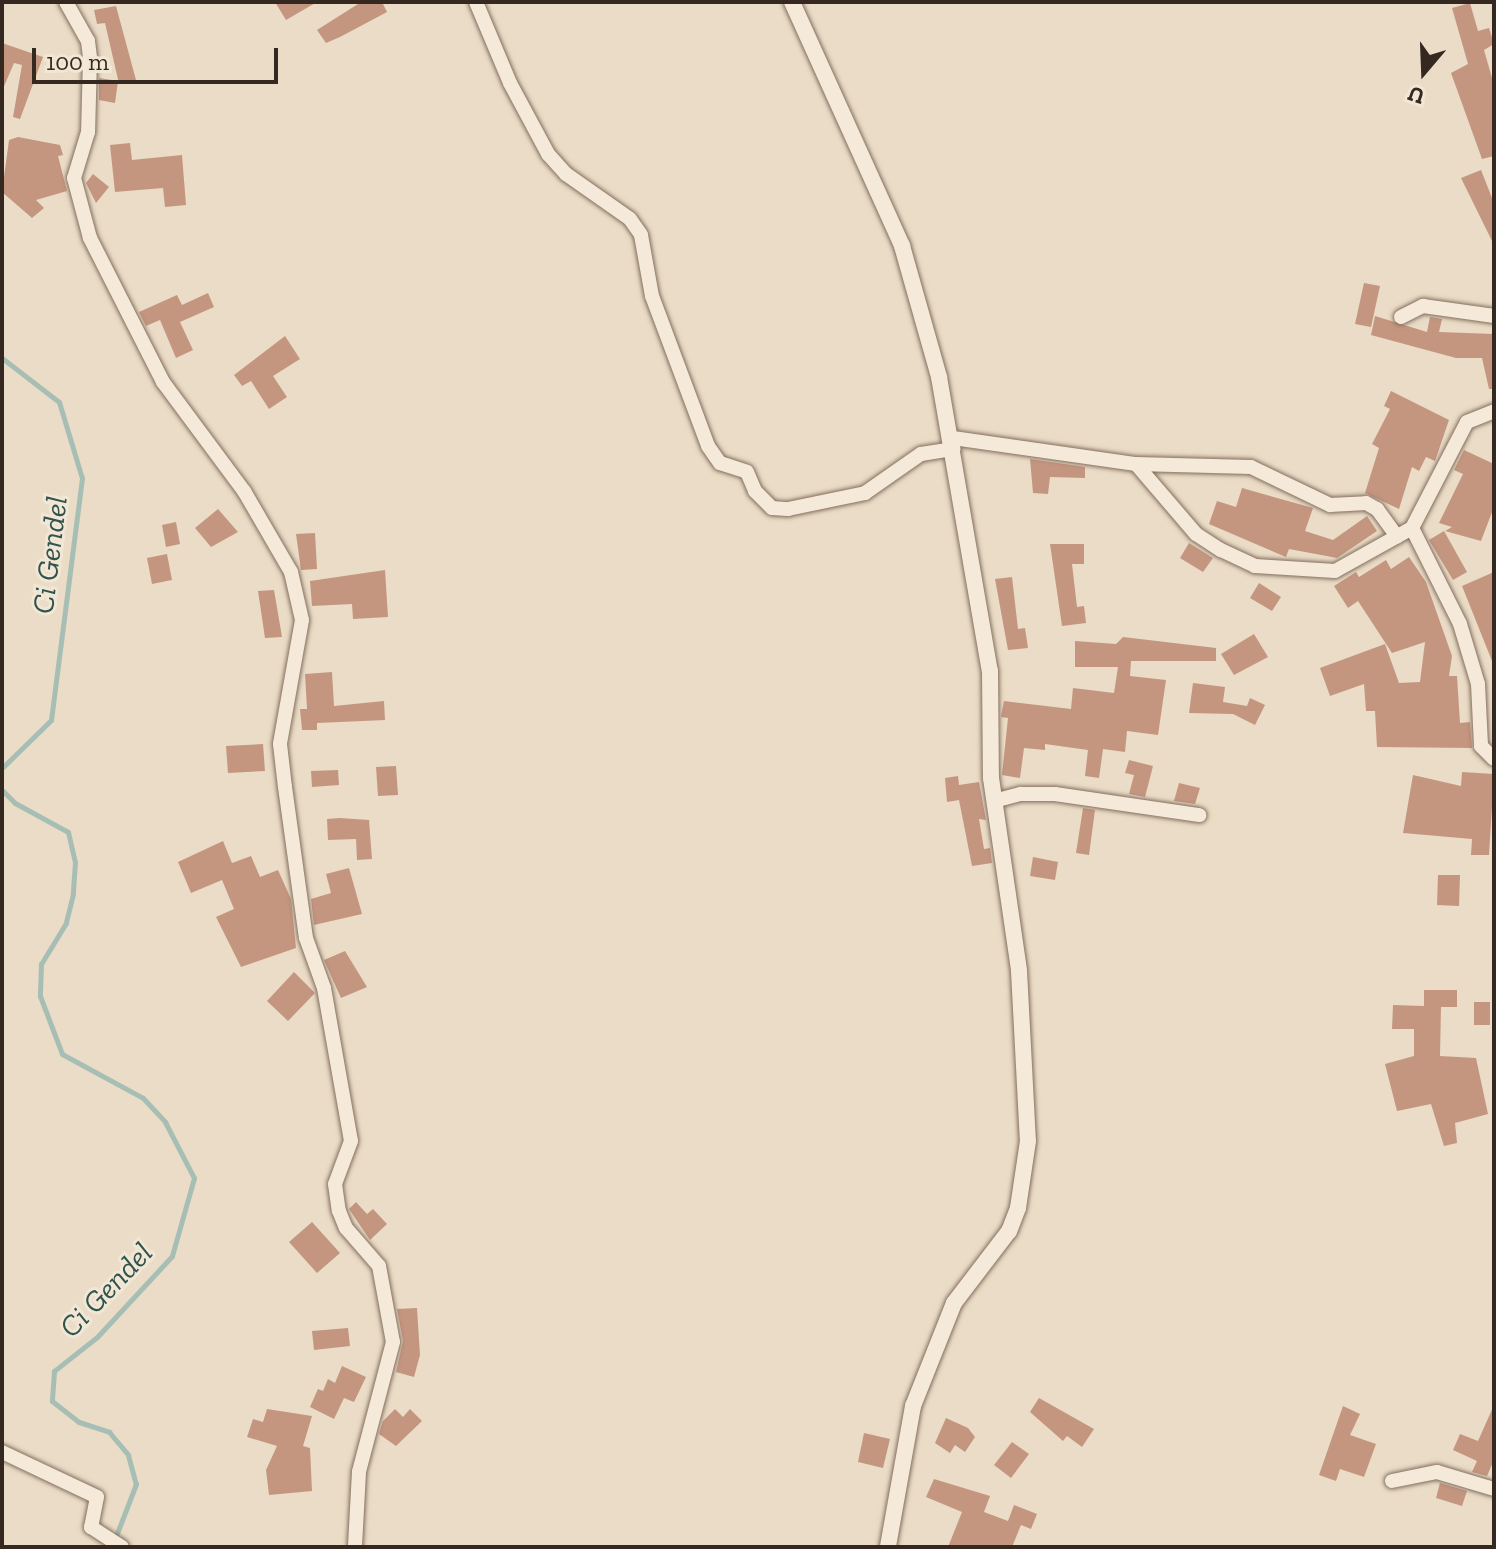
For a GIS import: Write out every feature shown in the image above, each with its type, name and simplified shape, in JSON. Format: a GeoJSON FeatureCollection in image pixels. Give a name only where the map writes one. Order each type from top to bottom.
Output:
{"type":"FeatureCollection","features":[{"type":"Feature","properties":{"kind":"street"},"geometry":{"type":"LineString","coordinates":[[66,2],[88,41],[90,58],[88,132],[74,178],[90,238],[163,382],[244,491],[291,572],[302,620],[280,744],[306,938],[324,988],[351,1141],[335,1184],[339,1211],[379,1266],[393,1342],[359,1472],[355,1547]]}},
{"type":"Feature","properties":{"kind":"street"},"geometry":{"type":"LineString","coordinates":[[476,2],[510,83],[548,154],[566,174],[630,219],[641,235],[652,296],[708,446],[720,463],[747,472],[755,491],[772,508],[788,509],[865,493],[921,454],[954,443],[1136,464],[1251,467],[1330,505],[1366,503],[1377,509],[1397,537]]}},
{"type":"Feature","properties":{"kind":"street"},"geometry":{"type":"LineString","coordinates":[[792,2],[902,246],[954,443],[990,671],[994,801],[1019,971],[1028,1141],[1009,1231],[954,1303],[913,1406],[888,1547]]}},
{"type":"Feature","properties":{"kind":"street"},"geometry":{"type":"LineString","coordinates":[[1401,317],[1423,306],[1494,316]]}},
{"type":"Feature","properties":{"kind":"street"},"geometry":{"type":"LineString","coordinates":[[1136,464],[1196,534],[1255,566],[1335,571],[1412,528],[1467,422],[1494,411]]}},
{"type":"Feature","properties":{"kind":"street"},"geometry":{"type":"LineString","coordinates":[[1412,528],[1460,624],[1478,684],[1481,746],[1494,759]]}},
{"type":"Feature","properties":{"kind":"street"},"geometry":{"type":"LineString","coordinates":[[994,801],[1021,794],[1055,794],[1199,815]]}},
{"type":"Feature","properties":{"kind":"street"},"geometry":{"type":"LineString","coordinates":[[2,1452],[97,1497],[91,1527],[115,1542]]}},
{"type":"Feature","properties":{"kind":"street"},"geometry":{"type":"LineString","coordinates":[[1392,1481],[1437,1472],[1494,1489]]}},
{"type":"Feature","properties":{"kind":"building"},"geometry":{"type":"Polygon","coordinates":[[[275,2],[317,2],[286,20],[275,2]]]}},
{"type":"Feature","properties":{"kind":"building"},"geometry":{"type":"Polygon","coordinates":[[[382,2],[387,12],[340,37],[326,43],[317,30],[358,4],[382,2]]]}},
{"type":"Feature","properties":{"kind":"building"},"geometry":{"type":"Polygon","coordinates":[[[1470,3],[1478,31],[1489,28],[1494,44],[1484,50],[1494,85],[1494,156],[1482,159],[1451,73],[1468,64],[1452,8],[1470,3]]]}},
{"type":"Feature","properties":{"kind":"building"},"geometry":{"type":"Polygon","coordinates":[[[116,6],[136,80],[119,84],[105,23],[97,24],[94,10],[116,6]]]}},
{"type":"Feature","properties":{"kind":"building"},"geometry":{"type":"Polygon","coordinates":[[[2,43],[43,57],[20,119],[13,117],[22,65],[14,63],[2,91],[2,43]]]}},
{"type":"Feature","properties":{"kind":"building"},"geometry":{"type":"Polygon","coordinates":[[[99,78],[118,81],[115,103],[99,100],[99,78]]]}},
{"type":"Feature","properties":{"kind":"building"},"geometry":{"type":"Polygon","coordinates":[[[18,137],[60,145],[63,155],[58,156],[67,191],[36,200],[44,208],[32,218],[2,192],[9,140],[18,137]]]}},
{"type":"Feature","properties":{"kind":"building"},"geometry":{"type":"Polygon","coordinates":[[[130,143],[132,160],[182,155],[186,205],[165,207],[163,188],[115,192],[110,145],[130,143]]]}},
{"type":"Feature","properties":{"kind":"building"},"geometry":{"type":"Polygon","coordinates":[[[1481,170],[1494,203],[1493,243],[1461,178],[1481,170]]]}},
{"type":"Feature","properties":{"kind":"building"},"geometry":{"type":"Polygon","coordinates":[[[93,174],[109,187],[96,203],[86,183],[93,174]]]}},
{"type":"Feature","properties":{"kind":"building"},"geometry":{"type":"Polygon","coordinates":[[[1364,283],[1380,286],[1371,327],[1355,324],[1364,283]]]}},
{"type":"Feature","properties":{"kind":"building"},"geometry":{"type":"Polygon","coordinates":[[[208,293],[214,307],[180,322],[193,350],[176,358],[160,320],[146,326],[139,312],[177,295],[182,305],[208,293]]]}},
{"type":"Feature","properties":{"kind":"building"},"geometry":{"type":"Polygon","coordinates":[[[1375,316],[1427,332],[1430,317],[1442,319],[1439,332],[1494,334],[1494,389],[1489,389],[1482,358],[1456,358],[1371,335],[1375,316]]]}},
{"type":"Feature","properties":{"kind":"building"},"geometry":{"type":"Polygon","coordinates":[[[285,336],[300,359],[273,376],[287,397],[269,409],[251,381],[242,386],[234,375],[285,336]]]}},
{"type":"Feature","properties":{"kind":"building"},"geometry":{"type":"Polygon","coordinates":[[[1391,391],[1449,420],[1435,461],[1426,457],[1419,471],[1412,467],[1399,509],[1365,493],[1379,448],[1372,444],[1390,409],[1384,406],[1391,391]]]}},
{"type":"Feature","properties":{"kind":"building"},"geometry":{"type":"Polygon","coordinates":[[[1464,450],[1494,464],[1494,507],[1481,541],[1445,531],[1452,527],[1439,523],[1463,474],[1454,470],[1464,450]]]}},
{"type":"Feature","properties":{"kind":"building"},"geometry":{"type":"Polygon","coordinates":[[[1030,459],[1085,467],[1085,478],[1050,477],[1048,494],[1033,493],[1030,459]]]}},
{"type":"Feature","properties":{"kind":"building"},"geometry":{"type":"Polygon","coordinates":[[[1242,488],[1313,508],[1305,531],[1333,540],[1367,516],[1377,531],[1337,558],[1289,549],[1286,557],[1209,524],[1217,501],[1236,507],[1242,488]]]}},
{"type":"Feature","properties":{"kind":"building"},"geometry":{"type":"Polygon","coordinates":[[[218,509],[238,532],[211,547],[195,528],[218,509]]]}},
{"type":"Feature","properties":{"kind":"building"},"geometry":{"type":"Polygon","coordinates":[[[176,522],[180,544],[166,547],[162,525],[176,522]]]}},
{"type":"Feature","properties":{"kind":"building"},"geometry":{"type":"Polygon","coordinates":[[[1444,531],[1467,572],[1453,580],[1429,540],[1444,531]]]}},
{"type":"Feature","properties":{"kind":"building"},"geometry":{"type":"Polygon","coordinates":[[[315,533],[317,569],[301,570],[296,534],[315,533]]]}},
{"type":"Feature","properties":{"kind":"building"},"geometry":{"type":"Polygon","coordinates":[[[1189,543],[1213,558],[1203,572],[1180,558],[1189,543]]]}},
{"type":"Feature","properties":{"kind":"building"},"geometry":{"type":"Polygon","coordinates":[[[1050,544],[1084,544],[1084,564],[1072,564],[1077,607],[1084,606],[1086,623],[1062,626],[1050,544]]]}},
{"type":"Feature","properties":{"kind":"building"},"geometry":{"type":"Polygon","coordinates":[[[167,554],[172,580],[152,584],[147,558],[167,554]]]}},
{"type":"Feature","properties":{"kind":"building"},"geometry":{"type":"Polygon","coordinates":[[[1409,557],[1426,582],[1452,656],[1449,676],[1457,676],[1460,723],[1470,722],[1472,748],[1377,747],[1375,711],[1366,711],[1364,684],[1330,696],[1320,668],[1385,644],[1399,683],[1420,682],[1425,642],[1392,653],[1358,601],[1348,608],[1334,586],[1356,572],[1359,577],[1386,560],[1391,569],[1409,557]]]}},
{"type":"Feature","properties":{"kind":"building"},"geometry":{"type":"Polygon","coordinates":[[[385,570],[388,617],[353,619],[352,604],[312,606],[310,581],[385,570]]]}},
{"type":"Feature","properties":{"kind":"building"},"geometry":{"type":"Polygon","coordinates":[[[1494,572],[1494,666],[1462,586],[1494,572]]]}},
{"type":"Feature","properties":{"kind":"building"},"geometry":{"type":"Polygon","coordinates":[[[1012,577],[1018,629],[1025,628],[1028,648],[1008,650],[995,579],[1012,577]]]}},
{"type":"Feature","properties":{"kind":"building"},"geometry":{"type":"Polygon","coordinates":[[[1259,583],[1281,597],[1272,611],[1250,598],[1259,583]]]}},
{"type":"Feature","properties":{"kind":"building"},"geometry":{"type":"Polygon","coordinates":[[[274,590],[282,637],[265,638],[258,591],[274,590]]]}},
{"type":"Feature","properties":{"kind":"building"},"geometry":{"type":"Polygon","coordinates":[[[1254,634],[1268,657],[1234,675],[1221,654],[1254,634]]]}},
{"type":"Feature","properties":{"kind":"building"},"geometry":{"type":"Polygon","coordinates":[[[1123,637],[1216,648],[1216,661],[1131,661],[1130,676],[1166,680],[1158,735],[1127,731],[1125,752],[1103,749],[1099,778],[1085,776],[1088,750],[1045,744],[1045,750],[1024,748],[1020,778],[1002,775],[1008,718],[1001,717],[1004,701],[1071,709],[1073,688],[1114,693],[1118,667],[1075,667],[1075,641],[1116,644],[1123,637]]]}},
{"type":"Feature","properties":{"kind":"building"},"geometry":{"type":"Polygon","coordinates":[[[332,672],[334,706],[384,701],[385,720],[317,723],[317,730],[302,730],[300,709],[307,709],[305,674],[332,672]]]}},
{"type":"Feature","properties":{"kind":"building"},"geometry":{"type":"Polygon","coordinates":[[[1193,683],[1225,687],[1223,702],[1247,706],[1250,698],[1265,705],[1255,725],[1233,714],[1189,713],[1193,683]]]}},
{"type":"Feature","properties":{"kind":"building"},"geometry":{"type":"Polygon","coordinates":[[[263,744],[265,771],[228,773],[226,746],[263,744]]]}},
{"type":"Feature","properties":{"kind":"building"},"geometry":{"type":"Polygon","coordinates":[[[1129,760],[1153,766],[1145,797],[1129,794],[1134,775],[1125,773],[1129,760]]]}},
{"type":"Feature","properties":{"kind":"building"},"geometry":{"type":"Polygon","coordinates":[[[396,766],[398,795],[378,796],[376,767],[396,766]]]}},
{"type":"Feature","properties":{"kind":"building"},"geometry":{"type":"Polygon","coordinates":[[[338,770],[339,785],[312,787],[311,771],[338,770]]]}},
{"type":"Feature","properties":{"kind":"building"},"geometry":{"type":"Polygon","coordinates":[[[1462,772],[1494,774],[1489,855],[1471,855],[1472,839],[1403,833],[1413,775],[1461,786],[1462,772]]]}},
{"type":"Feature","properties":{"kind":"building"},"geometry":{"type":"Polygon","coordinates":[[[958,776],[959,785],[979,782],[986,820],[979,819],[984,849],[990,848],[992,863],[972,866],[959,800],[947,802],[945,778],[958,776]]]}},
{"type":"Feature","properties":{"kind":"building"},"geometry":{"type":"Polygon","coordinates":[[[1179,783],[1200,788],[1195,804],[1174,801],[1179,783]]]}},
{"type":"Feature","properties":{"kind":"building"},"geometry":{"type":"Polygon","coordinates":[[[1083,808],[1095,810],[1089,855],[1076,853],[1083,808]]]}},
{"type":"Feature","properties":{"kind":"building"},"geometry":{"type":"Polygon","coordinates":[[[327,819],[369,820],[372,859],[357,860],[356,839],[328,840],[327,819]]]}},
{"type":"Feature","properties":{"kind":"building"},"geometry":{"type":"Polygon","coordinates":[[[223,841],[232,863],[251,856],[260,877],[278,870],[291,899],[296,948],[241,967],[216,917],[234,909],[222,880],[191,893],[178,862],[223,841]]]}},
{"type":"Feature","properties":{"kind":"building"},"geometry":{"type":"Polygon","coordinates":[[[1033,857],[1058,862],[1055,880],[1030,876],[1033,857]]]}},
{"type":"Feature","properties":{"kind":"building"},"geometry":{"type":"Polygon","coordinates":[[[349,868],[362,914],[314,925],[311,899],[331,893],[326,874],[349,868]]]}},
{"type":"Feature","properties":{"kind":"building"},"geometry":{"type":"Polygon","coordinates":[[[1438,875],[1460,875],[1459,906],[1437,905],[1438,875]]]}},
{"type":"Feature","properties":{"kind":"building"},"geometry":{"type":"Polygon","coordinates":[[[345,951],[367,987],[341,998],[324,960],[345,951]]]}},
{"type":"Feature","properties":{"kind":"building"},"geometry":{"type":"Polygon","coordinates":[[[294,972],[315,993],[288,1021],[267,1001],[294,972]]]}},
{"type":"Feature","properties":{"kind":"building"},"geometry":{"type":"Polygon","coordinates":[[[1424,990],[1457,990],[1457,1007],[1441,1007],[1440,1056],[1476,1058],[1488,1114],[1455,1123],[1457,1143],[1444,1146],[1431,1104],[1397,1111],[1385,1064],[1414,1056],[1414,1029],[1392,1029],[1393,1005],[1424,1006],[1424,990]]]}},
{"type":"Feature","properties":{"kind":"building"},"geometry":{"type":"Polygon","coordinates":[[[1474,1002],[1490,1002],[1490,1025],[1474,1025],[1474,1002]]]}},
{"type":"Feature","properties":{"kind":"building"},"geometry":{"type":"Polygon","coordinates":[[[356,1202],[367,1214],[373,1209],[387,1224],[370,1240],[349,1209],[356,1202]]]}},
{"type":"Feature","properties":{"kind":"building"},"geometry":{"type":"Polygon","coordinates":[[[312,1222],[340,1253],[317,1273],[289,1242],[312,1222]]]}},
{"type":"Feature","properties":{"kind":"building"},"geometry":{"type":"Polygon","coordinates":[[[417,1308],[420,1355],[414,1377],[396,1372],[403,1341],[397,1309],[417,1308]]]}},
{"type":"Feature","properties":{"kind":"building"},"geometry":{"type":"Polygon","coordinates":[[[348,1328],[350,1346],[314,1350],[312,1331],[348,1328]]]}},
{"type":"Feature","properties":{"kind":"building"},"geometry":{"type":"Polygon","coordinates":[[[342,1366],[366,1377],[354,1402],[344,1398],[334,1419],[310,1407],[318,1389],[323,1391],[328,1379],[335,1383],[342,1366]]]}},
{"type":"Feature","properties":{"kind":"building"},"geometry":{"type":"Polygon","coordinates":[[[1039,1398],[1094,1429],[1082,1447],[1067,1436],[1063,1441],[1030,1412],[1039,1398]]]}},
{"type":"Feature","properties":{"kind":"building"},"geometry":{"type":"Polygon","coordinates":[[[1494,1405],[1494,1460],[1487,1476],[1472,1472],[1477,1461],[1453,1450],[1460,1434],[1478,1441],[1494,1405]]]}},
{"type":"Feature","properties":{"kind":"building"},"geometry":{"type":"Polygon","coordinates":[[[1343,1406],[1360,1414],[1350,1435],[1376,1444],[1364,1477],[1340,1469],[1336,1481],[1319,1475],[1343,1406]]]}},
{"type":"Feature","properties":{"kind":"building"},"geometry":{"type":"Polygon","coordinates":[[[267,1409],[312,1416],[303,1446],[310,1448],[312,1491],[269,1495],[266,1470],[277,1446],[247,1437],[253,1419],[263,1422],[267,1409]]]}},
{"type":"Feature","properties":{"kind":"building"},"geometry":{"type":"Polygon","coordinates":[[[395,1409],[403,1417],[410,1409],[422,1421],[396,1446],[379,1434],[383,1421],[395,1409]]]}},
{"type":"Feature","properties":{"kind":"building"},"geometry":{"type":"Polygon","coordinates":[[[946,1418],[968,1428],[975,1437],[965,1452],[955,1445],[950,1453],[935,1443],[946,1418]]]}},
{"type":"Feature","properties":{"kind":"building"},"geometry":{"type":"Polygon","coordinates":[[[864,1433],[890,1439],[883,1468],[858,1462],[864,1433]]]}},
{"type":"Feature","properties":{"kind":"building"},"geometry":{"type":"Polygon","coordinates":[[[1012,1442],[1029,1454],[1011,1478],[994,1465],[1012,1442]]]}},
{"type":"Feature","properties":{"kind":"building"},"geometry":{"type":"Polygon","coordinates":[[[934,1479],[990,1496],[984,1512],[1008,1521],[1014,1505],[1037,1514],[1031,1529],[1021,1525],[1012,1547],[948,1547],[962,1512],[926,1497],[934,1479]]]}},
{"type":"Feature","properties":{"kind":"building"},"geometry":{"type":"Polygon","coordinates":[[[1440,1483],[1467,1491],[1462,1506],[1436,1498],[1440,1483]]]}},
{"type":"Feature","properties":{"kind":"waterway","name":"Ci Gendel"},"geometry":{"type":"LineString","coordinates":[[2,358],[59,402],[82,478],[51,720],[2,768]]}},
{"type":"Feature","properties":{"kind":"waterway","name":"Ci Gendel"},"geometry":{"type":"LineString","coordinates":[[2,790],[15,803],[68,832],[75,862],[73,894],[66,923],[41,964],[40,996],[62,1054],[143,1098],[165,1122],[194,1178],[172,1256],[97,1337],[54,1371],[52,1401],[79,1422],[109,1432],[128,1455],[136,1484],[114,1541]]}}]}
